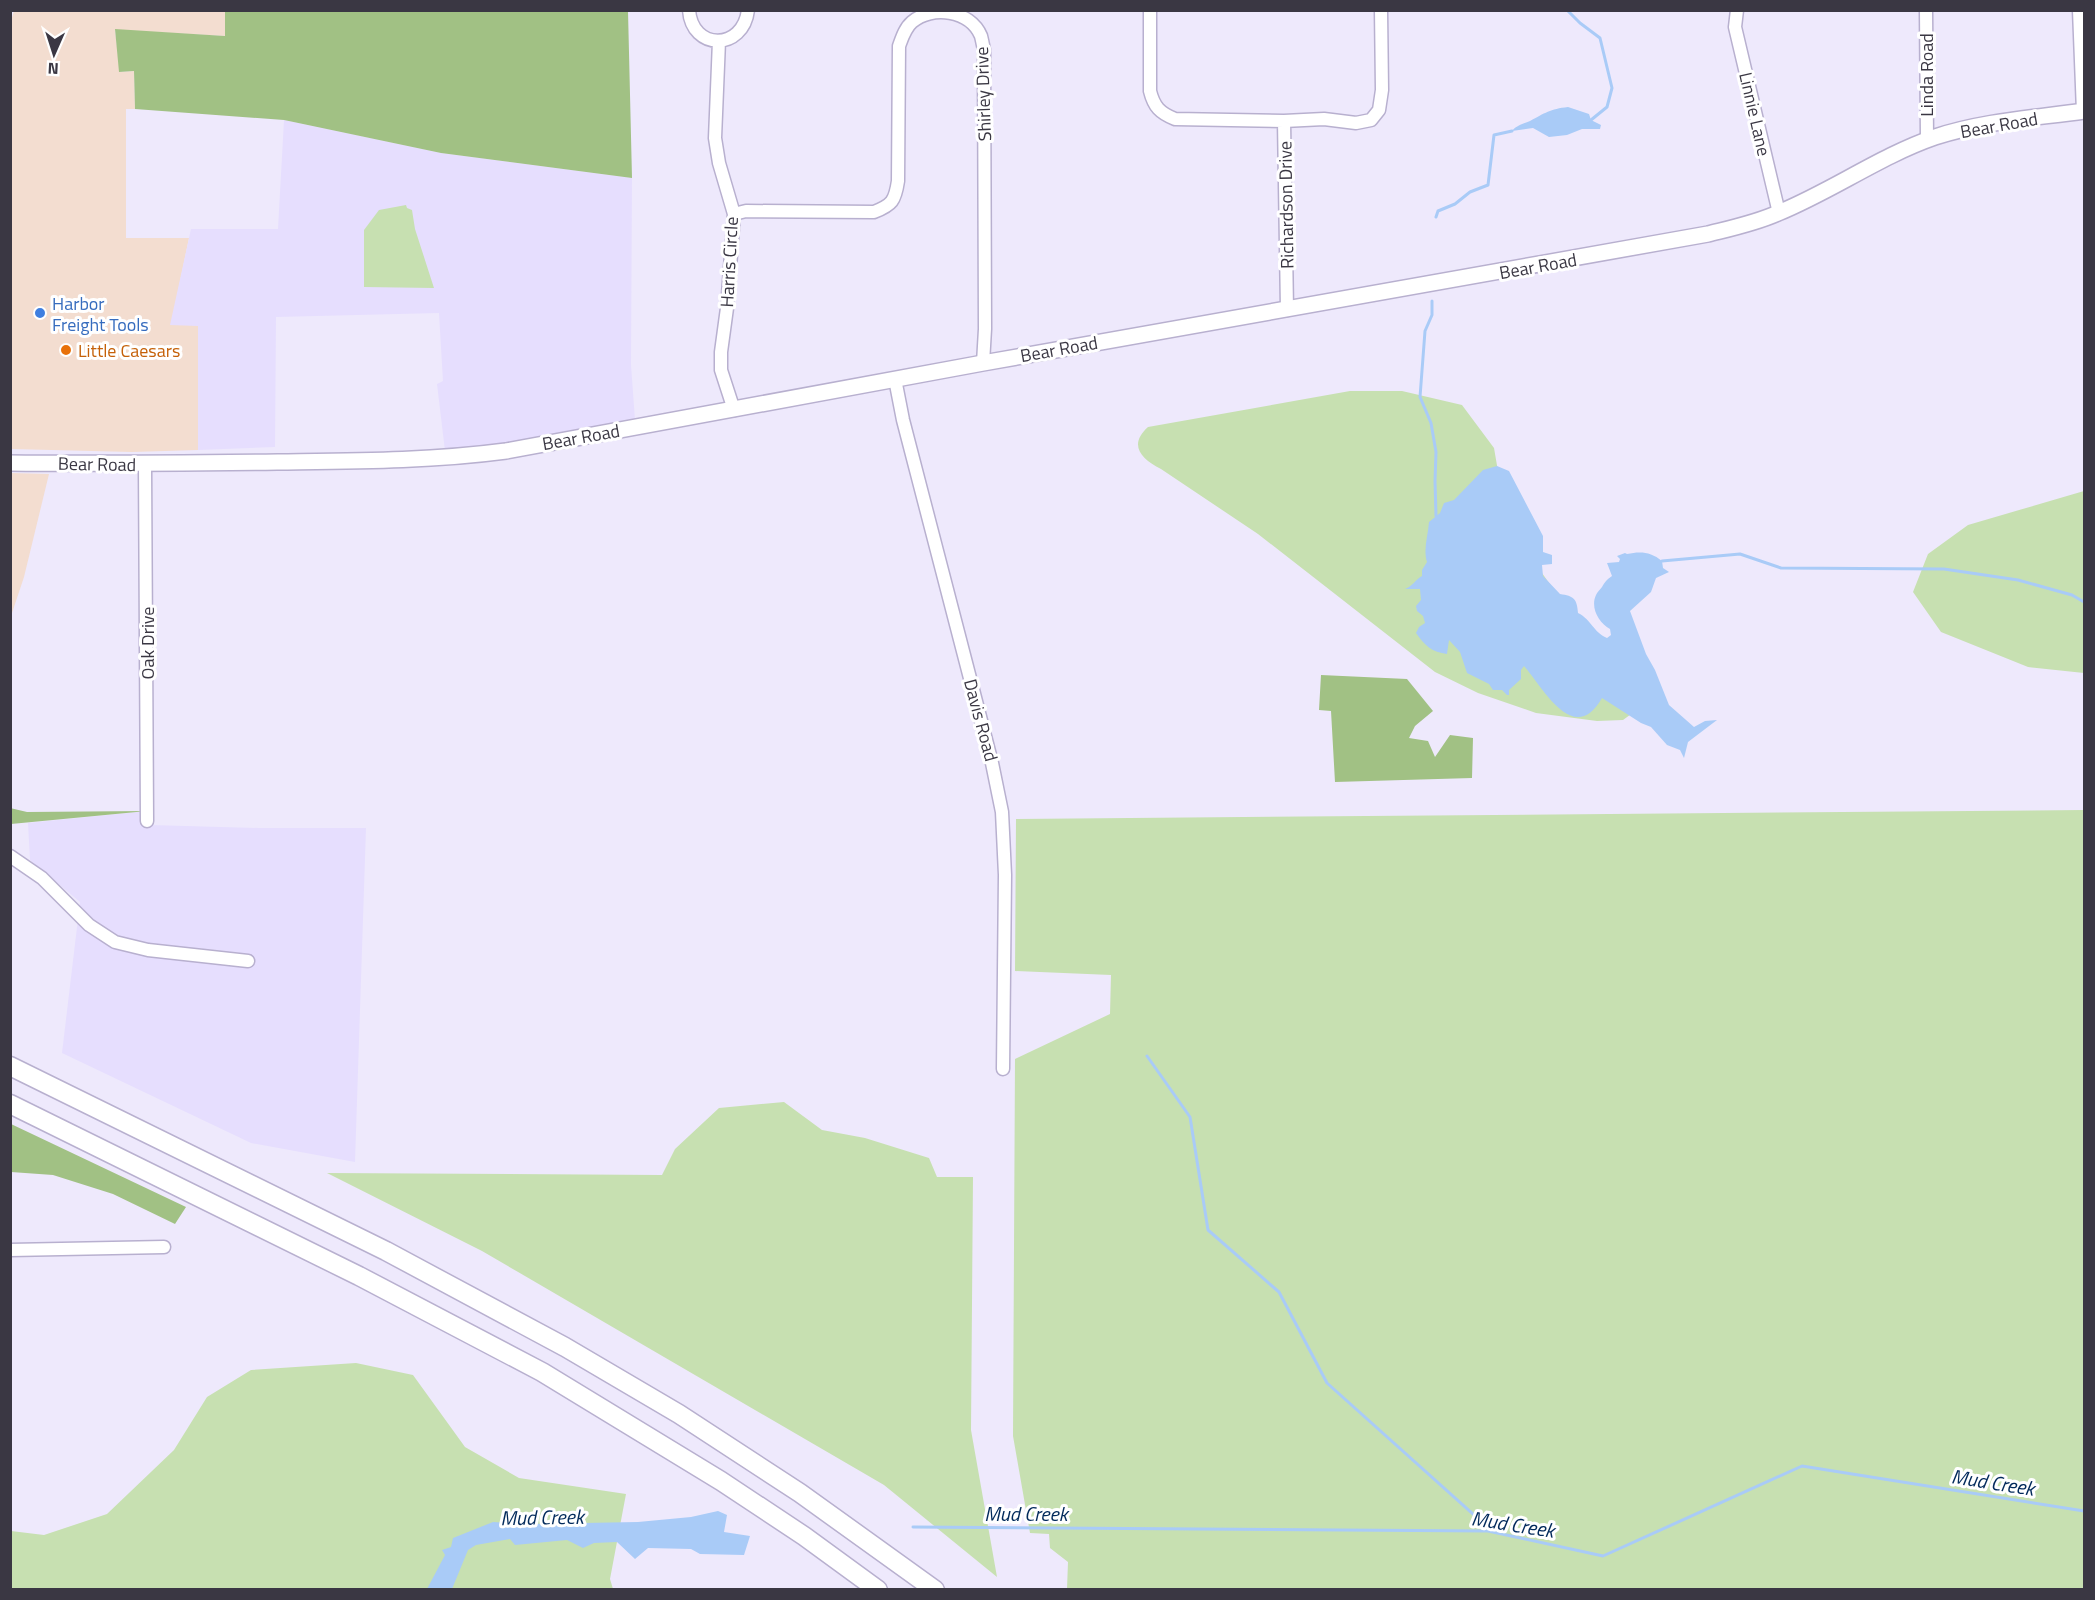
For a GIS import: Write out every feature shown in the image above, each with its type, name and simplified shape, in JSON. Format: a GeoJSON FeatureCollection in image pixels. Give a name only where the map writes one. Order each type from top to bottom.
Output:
{"type":"FeatureCollection","features":[{"type":"Feature","properties":{"kind":"highway"},"geometry":{"type":"LineString","coordinates":[[10,1066],[386,1251],[565,1347],[679,1414],[791,1487],[935,1590]]}},
{"type":"Feature","properties":{"kind":"highway"},"geometry":{"type":"LineString","coordinates":[[10,1104],[359,1276],[542,1372],[721,1481],[804,1536],[878,1590]]}},
{"type":"Feature","properties":{"kind":"main road","name":"Bear Road"},"geometry":{"type":"LineString","coordinates":[[10,463],[145,465],[408,460],[456,458],[506,451],[983,363],[1708,234],[1753,223],[1779,213],[1927,140],[1982,125],[2084,111]]}},
{"type":"Feature","properties":{"kind":"street"},"geometry":{"type":"LineString","coordinates":[[689,10],[691,23],[697,33],[707,39],[719,41],[730,39],[740,32],[746,23],[748,10]]}},
{"type":"Feature","properties":{"kind":"street"},"geometry":{"type":"LineString","coordinates":[[1150,10],[1150,91],[1153,103],[1161,114],[1175,119],[1284,121]]}},
{"type":"Feature","properties":{"kind":"street","name":"Richardson Drive"},"geometry":{"type":"LineString","coordinates":[[1287,310],[1284,121],[1324,119],[1356,123],[1371,120],[1379,110],[1382,90],[1381,10]]}},
{"type":"Feature","properties":{"kind":"street","name":"Linda Road"},"geometry":{"type":"LineString","coordinates":[[1926,10],[1927,140]]}},
{"type":"Feature","properties":{"kind":"street"},"geometry":{"type":"LineString","coordinates":[[2079,10],[2084,111]]}},
{"type":"Feature","properties":{"kind":"street","name":"Shirley Drive"},"geometry":{"type":"LineString","coordinates":[[734,214],[746,211],[873,212],[888,207],[896,195],[898,181],[898,46],[911,23],[923,15],[936,12],[958,14],[972,23],[981,35],[984,50],[985,329],[983,363]]}},
{"type":"Feature","properties":{"kind":"street","name":"Linnie Lane"},"geometry":{"type":"LineString","coordinates":[[1736,13],[1735,27],[1779,213]]}},
{"type":"Feature","properties":{"kind":"street","name":"Harris Circle"},"geometry":{"type":"LineString","coordinates":[[719,41],[715,138],[719,163],[734,214],[721,370],[734,410]]}},
{"type":"Feature","properties":{"kind":"street","name":"Davis Road"},"geometry":{"type":"LineString","coordinates":[[895,379],[906,432],[992,763],[1002,812],[1005,875],[1003,1069]]}},
{"type":"Feature","properties":{"kind":"street","name":"Oak Drive"},"geometry":{"type":"LineString","coordinates":[[145,465],[147,822]]}},
{"type":"Feature","properties":{"kind":"street"},"geometry":{"type":"LineString","coordinates":[[10,855],[42,878],[89,925],[115,942],[148,950],[248,961]]}},
{"type":"Feature","properties":{"kind":"street"},"geometry":{"type":"LineString","coordinates":[[10,1251],[164,1247]]}},
{"type":"Feature","properties":{"kind":"shaded area"},"geometry":{"type":"Polygon","coordinates":[[[14,11],[225,11],[225,36],[115,30],[120,72],[134,71],[135,109],[126,109],[126,238],[189,238],[171,325],[198,325],[198,450],[132,452],[11,449],[10,24],[14,11]]]}},
{"type":"Feature","properties":{"kind":"shaded area"},"geometry":{"type":"Polygon","coordinates":[[[284,120],[441,153],[632,178],[631,365],[635,420],[476,448],[445,451],[437,384],[443,381],[439,313],[276,317],[275,447],[198,450],[198,326],[170,325],[191,229],[278,229],[284,120]]]}},
{"type":"Feature","properties":{"kind":"shaded area"},"geometry":{"type":"Polygon","coordinates":[[[11,473],[49,474],[24,577],[11,616],[11,473]]]}},
{"type":"Feature","properties":{"kind":"shaded area"},"geometry":{"type":"Polygon","coordinates":[[[147,811],[150,825],[366,828],[355,1162],[251,1143],[62,1053],[80,902],[30,860],[28,823],[147,811]]]}},
{"type":"Feature","properties":{"kind":"green space"},"geometry":{"type":"Polygon","coordinates":[[[225,10],[628,11],[632,178],[441,153],[284,120],[135,109],[134,71],[119,72],[115,29],[225,36],[225,10]]]}},
{"type":"Feature","properties":{"kind":"green space"},"geometry":{"type":"Polygon","coordinates":[[[406,205],[412,210],[415,229],[434,288],[364,287],[364,230],[379,210],[406,205]]]}},
{"type":"Feature","properties":{"kind":"green space"},"geometry":{"type":"Polygon","coordinates":[[[1350,391],[1402,391],[1462,405],[1494,448],[1504,506],[1530,556],[1638,709],[1623,720],[1597,721],[1536,713],[1478,693],[1435,672],[1258,534],[1148,461],[1138,446],[1142,434],[1148,427],[1350,391]]]}},
{"type":"Feature","properties":{"kind":"green space"},"geometry":{"type":"Polygon","coordinates":[[[2084,491],[2084,673],[2028,667],[1941,632],[1913,592],[1928,554],[1968,525],[2084,491]]]}},
{"type":"Feature","properties":{"kind":"green space"},"geometry":{"type":"Polygon","coordinates":[[[1321,675],[1407,679],[1433,711],[1415,726],[1409,738],[1428,741],[1435,757],[1450,735],[1473,738],[1472,778],[1335,782],[1331,711],[1319,710],[1321,675]]]}},
{"type":"Feature","properties":{"kind":"green space"},"geometry":{"type":"Polygon","coordinates":[[[10,808],[27,812],[147,811],[11,824],[10,808]]]}},
{"type":"Feature","properties":{"kind":"green space"},"geometry":{"type":"Polygon","coordinates":[[[2084,810],[2084,1589],[1067,1589],[1068,1562],[1050,1548],[1049,1534],[1030,1533],[1013,1436],[1015,1059],[1110,1014],[1111,975],[1015,971],[1016,819],[2084,810]]]}},
{"type":"Feature","properties":{"kind":"green space"},"geometry":{"type":"Polygon","coordinates":[[[784,1102],[822,1130],[865,1138],[929,1158],[937,1177],[973,1177],[971,1430],[997,1577],[884,1485],[482,1251],[327,1173],[662,1175],[675,1149],[719,1108],[784,1102]]]}},
{"type":"Feature","properties":{"kind":"green space"},"geometry":{"type":"Polygon","coordinates":[[[10,1124],[186,1207],[175,1224],[113,1194],[53,1175],[11,1172],[10,1124]]]}},
{"type":"Feature","properties":{"kind":"green space"},"geometry":{"type":"Polygon","coordinates":[[[356,1363],[413,1375],[465,1447],[519,1478],[626,1494],[610,1579],[613,1589],[11,1590],[11,1531],[44,1535],[107,1514],[174,1450],[207,1397],[251,1370],[356,1363]]]}},
{"type":"Feature","properties":{"kind":"water"},"geometry":{"type":"Polygon","coordinates":[[[1568,107],[1589,114],[1591,120],[1601,125],[1600,129],[1582,129],[1567,135],[1549,137],[1533,128],[1512,131],[1548,112],[1568,107]]]}},
{"type":"Feature","properties":{"kind":"water"},"geometry":{"type":"Polygon","coordinates":[[[1497,466],[1509,471],[1543,536],[1543,552],[1552,555],[1552,564],[1542,565],[1543,576],[1560,594],[1574,599],[1578,613],[1607,638],[1611,635],[1610,629],[1597,615],[1594,600],[1612,576],[1607,563],[1619,562],[1620,559],[1617,556],[1625,553],[1646,553],[1662,561],[1663,568],[1669,572],[1656,578],[1651,592],[1630,611],[1669,705],[1694,727],[1705,721],[1717,720],[1688,742],[1684,758],[1680,750],[1667,745],[1651,727],[1602,698],[1591,712],[1581,717],[1570,715],[1550,699],[1524,666],[1521,670],[1521,679],[1507,695],[1502,690],[1493,690],[1489,684],[1467,673],[1460,652],[1449,640],[1447,654],[1437,652],[1429,648],[1416,633],[1425,623],[1416,606],[1421,600],[1420,589],[1405,589],[1422,576],[1422,570],[1427,562],[1429,522],[1440,513],[1444,503],[1454,500],[1483,470],[1497,466]]]}},
{"type":"Feature","properties":{"kind":"water"},"geometry":{"type":"Polygon","coordinates":[[[718,1511],[727,1515],[724,1532],[750,1536],[744,1555],[700,1554],[691,1549],[648,1548],[635,1559],[617,1542],[594,1543],[583,1548],[567,1540],[515,1545],[510,1539],[476,1545],[468,1550],[452,1589],[427,1589],[445,1555],[442,1550],[451,1547],[453,1538],[493,1522],[527,1524],[638,1522],[691,1517],[718,1511]]]}},
{"type":"Feature","properties":{"kind":"waterway"},"geometry":{"type":"LineString","coordinates":[[1567,10],[1600,38],[1612,88],[1607,107],[1591,120]]}},
{"type":"Feature","properties":{"kind":"waterway"},"geometry":{"type":"LineString","coordinates":[[1436,217],[1438,211],[1455,204],[1470,192],[1488,185],[1494,135],[1512,131]]}},
{"type":"Feature","properties":{"kind":"waterway"},"geometry":{"type":"LineString","coordinates":[[1432,301],[1432,315],[1425,331],[1420,397],[1431,423],[1436,452],[1436,516]]}},
{"type":"Feature","properties":{"kind":"waterway"},"geometry":{"type":"LineString","coordinates":[[1662,561],[1740,554],[1781,568],[1944,569],[2018,580],[2072,595],[2084,602]]}},
{"type":"Feature","properties":{"kind":"waterway"},"geometry":{"type":"LineString","coordinates":[[1147,1056],[1190,1117],[1208,1230],[1279,1292],[1327,1383],[1493,1532]]}},
{"type":"Feature","properties":{"kind":"waterway","name":"Mud Creek"},"geometry":{"type":"LineString","coordinates":[[913,1527],[1488,1531],[1603,1556],[1802,1466],[2084,1511]]}},
{"type":"Feature","properties":{"kind":"place","name":"Harbor Freight Tools"},"geometry":{"type":"Point","coordinates":[40,313]}},
{"type":"Feature","properties":{"kind":"place","name":"Little Caesars"},"geometry":{"type":"Point","coordinates":[66,350]}}]}
